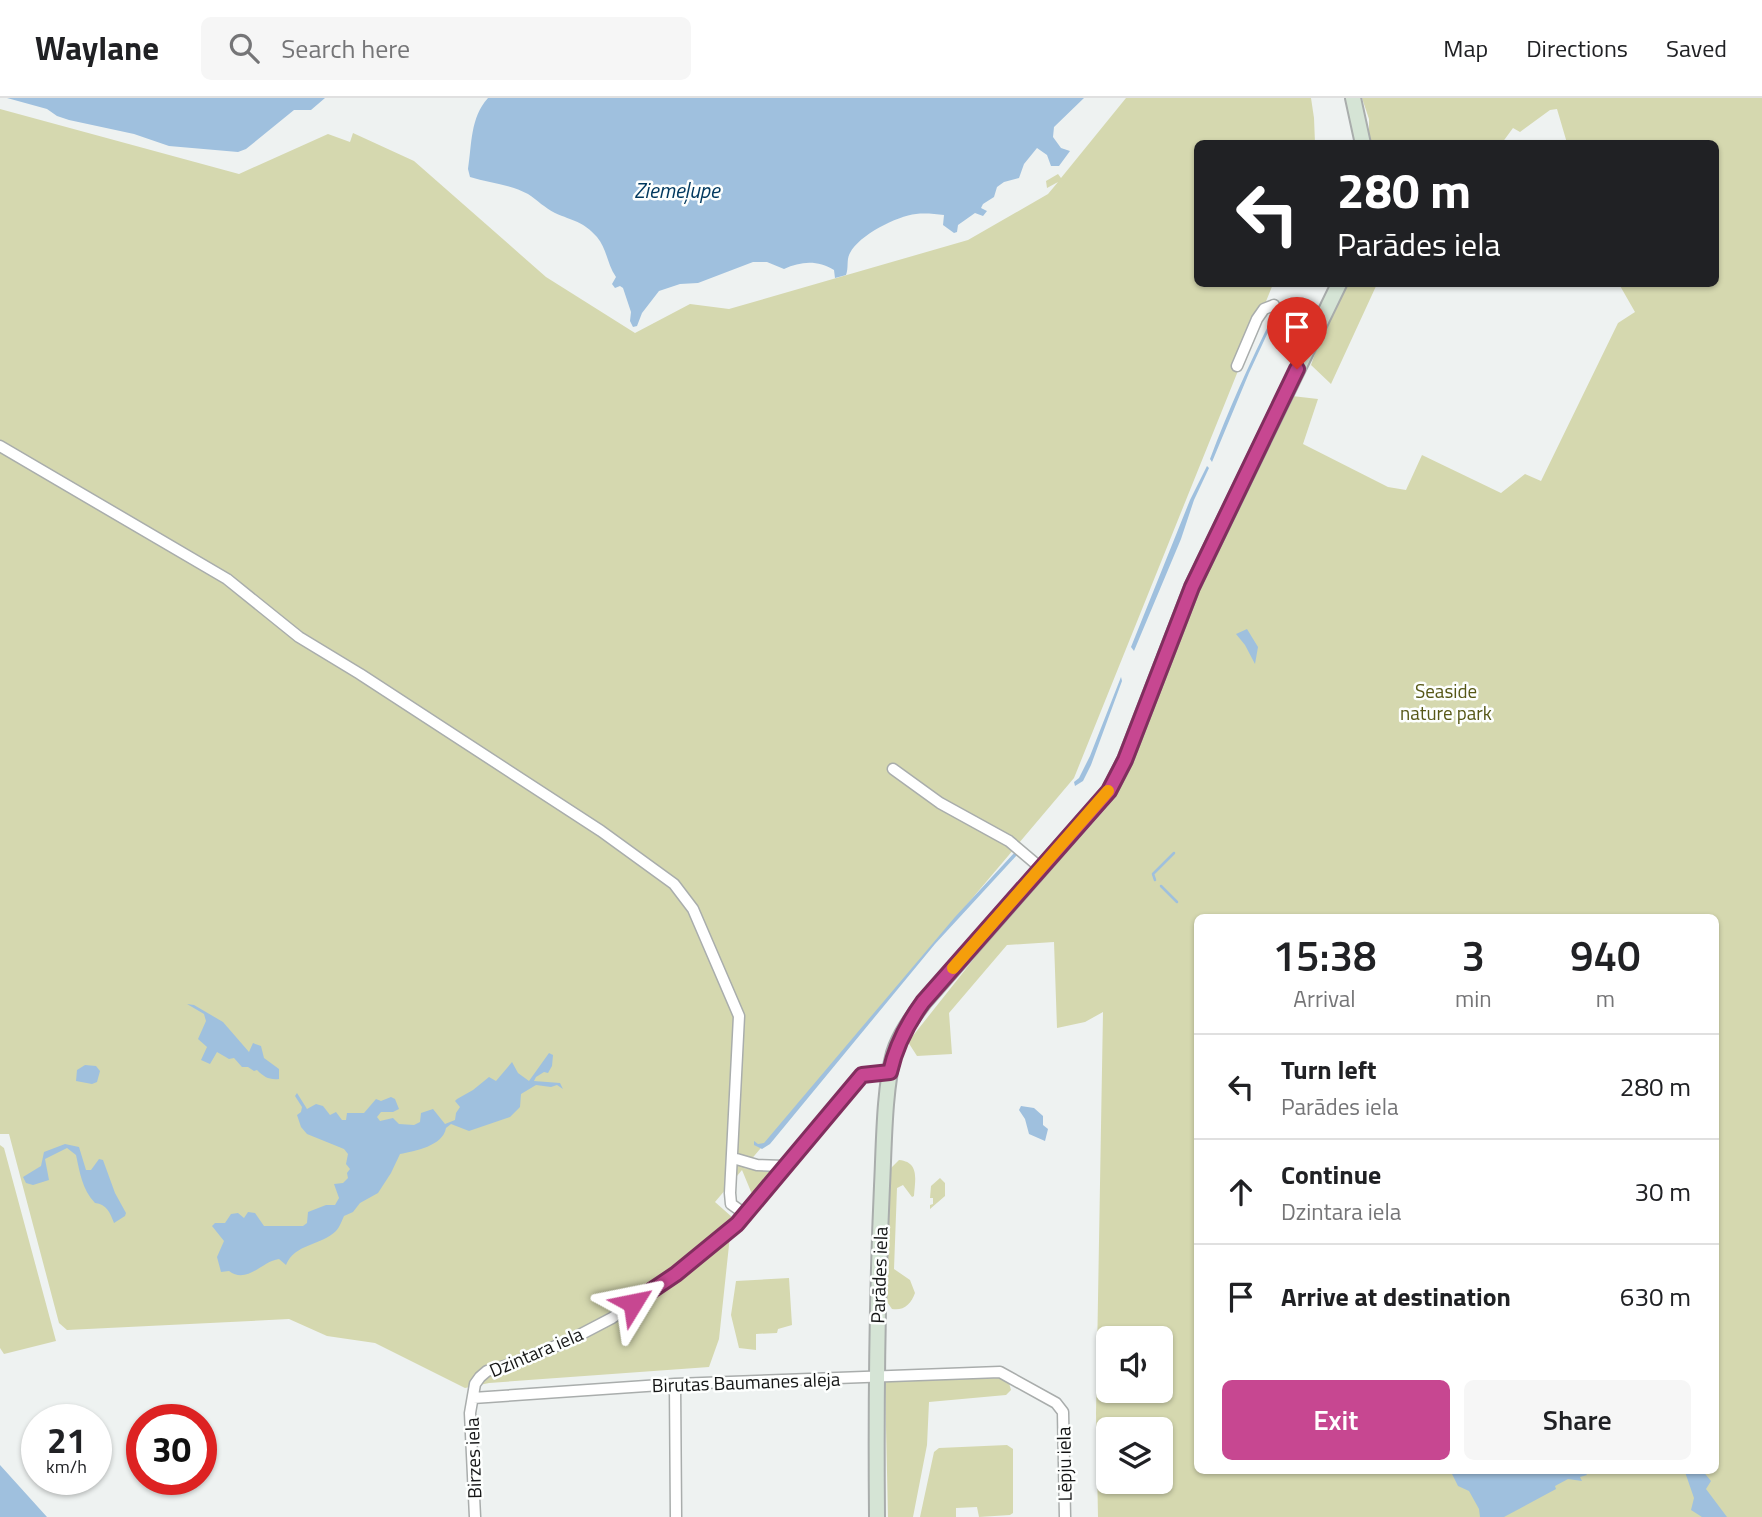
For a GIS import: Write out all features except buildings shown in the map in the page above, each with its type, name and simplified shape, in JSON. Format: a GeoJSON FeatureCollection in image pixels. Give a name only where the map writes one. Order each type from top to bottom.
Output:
{"type":"FeatureCollection","features":[{"type":"Feature","properties":{"kind":"street"},"geometry":{"type":"LineString","coordinates":[[1353,98],[1362,140]]}},
{"type":"Feature","properties":{"kind":"street"},"geometry":{"type":"LineString","coordinates":[[893,769],[940,803],[1009,841],[1042,869],[1109,791],[1125,760],[1192,587],[1338,287]]}},
{"type":"Feature","properties":{"kind":"street"},"geometry":{"type":"LineString","coordinates":[[1237,366],[1257,319],[1264,309],[1274,304]]}},
{"type":"Feature","properties":{"kind":"street"},"geometry":{"type":"LineString","coordinates":[[0,446],[227,579],[299,637],[601,831],[674,884],[693,909],[739,1016],[731,1204],[745,1214]]}},
{"type":"Feature","properties":{"kind":"street","name":"Parādes iela"},"geometry":{"type":"LineString","coordinates":[[877,1517],[876,1377],[881,1210],[890,1072],[894,1052],[923,1002],[1042,869]]}},
{"type":"Feature","properties":{"kind":"street","name":"Dzintara iela"},"geometry":{"type":"LineString","coordinates":[[473,1398],[475,1384],[486,1371],[512,1364],[568,1341],[612,1318],[711,1246],[737,1224],[862,1075],[890,1072]]}},
{"type":"Feature","properties":{"kind":"street"},"geometry":{"type":"LineString","coordinates":[[733,1158],[757,1165],[784,1166]]}},
{"type":"Feature","properties":{"kind":"street","name":"Birutas Baumanes aleja"},"geometry":{"type":"LineString","coordinates":[[473,1398],[675,1384],[1000,1372],[1056,1403],[1063,1412]]}},
{"type":"Feature","properties":{"kind":"street"},"geometry":{"type":"LineString","coordinates":[[675,1384],[676,1517]]}},
{"type":"Feature","properties":{"kind":"street","name":"Birzes iela"},"geometry":{"type":"LineString","coordinates":[[473,1398],[470,1413],[475,1517]]}},
{"type":"Feature","properties":{"kind":"street","name":"Lēpju iela"},"geometry":{"type":"LineString","coordinates":[[1063,1412],[1065,1517]]}},
{"type":"Feature","properties":{"kind":"green space"},"geometry":{"type":"Polygon","coordinates":[[[1126,98],[1311,98],[1315,140],[1194,140],[1194,287],[1272,287],[1074,778],[744,1168],[775,1173],[754,1199],[742,1170],[715,1202],[732,1217],[719,1339],[709,1367],[489,1383],[465,1388],[375,1343],[327,1336],[289,1319],[67,1330],[59,1323],[9,1134],[0,1134],[0,109],[239,174],[328,134],[350,142],[353,133],[414,161],[546,277],[635,333],[690,304],[729,309],[968,240],[1048,194],[1058,182],[1047,188],[1046,181],[1058,174],[1061,178],[1126,98]]]}},
{"type":"Feature","properties":{"kind":"green space","name":"Seaside nature park"},"geometry":{"type":"Polygon","coordinates":[[[1362,98],[1762,98],[1762,1517],[1098,1517],[1098,1494],[1173,1494],[1173,1417],[1096,1417],[1096,1403],[1173,1403],[1173,1326],[1098,1326],[1103,1012],[1085,1022],[1057,1028],[1054,942],[1007,945],[949,1013],[952,1054],[917,1056],[908,1042],[988,941],[1108,806],[1129,770],[1198,587],[1292,396],[1318,399],[1303,444],[1388,487],[1406,490],[1422,455],[1501,493],[1525,474],[1541,481],[1618,323],[1635,312],[1621,287],[1719,287],[1719,140],[1566,140],[1557,109],[1550,110],[1520,132],[1513,128],[1504,140],[1369,140],[1369,119],[1362,98]]]}},
{"type":"Feature","properties":{"kind":"green space"},"geometry":{"type":"Polygon","coordinates":[[[1345,287],[1376,287],[1331,384],[1311,365],[1323,331],[1345,287]]]}},
{"type":"Feature","properties":{"kind":"green space"},"geometry":{"type":"Polygon","coordinates":[[[0,1145],[4,1148],[56,1341],[4,1354],[0,1348],[0,1145]]]}},
{"type":"Feature","properties":{"kind":"green space"},"geometry":{"type":"Polygon","coordinates":[[[899,1160],[906,1161],[913,1168],[915,1184],[912,1197],[903,1185],[897,1188],[894,1269],[910,1280],[915,1293],[906,1306],[892,1309],[885,1299],[890,1169],[899,1160]]]}},
{"type":"Feature","properties":{"kind":"green space"},"geometry":{"type":"Polygon","coordinates":[[[940,1178],[945,1183],[945,1196],[930,1209],[933,1204],[933,1198],[930,1198],[931,1186],[940,1178]]]}},
{"type":"Feature","properties":{"kind":"green space"},"geometry":{"type":"Polygon","coordinates":[[[789,1278],[792,1325],[778,1329],[777,1333],[756,1334],[756,1350],[739,1348],[731,1315],[736,1281],[789,1278]]]}},
{"type":"Feature","properties":{"kind":"green space"},"geometry":{"type":"Polygon","coordinates":[[[1002,1378],[1009,1383],[1011,1390],[1006,1395],[929,1402],[927,1445],[913,1517],[888,1517],[885,1381],[1002,1378]]]}},
{"type":"Feature","properties":{"kind":"green space"},"geometry":{"type":"Polygon","coordinates":[[[1007,1445],[1013,1449],[1013,1513],[979,1517],[977,1507],[956,1508],[956,1517],[920,1517],[934,1452],[939,1448],[1007,1445]]]}},
{"type":"Feature","properties":{"kind":"water"},"geometry":{"type":"Polygon","coordinates":[[[7,98],[325,98],[311,110],[294,110],[246,149],[238,152],[169,146],[134,134],[69,120],[47,109],[7,98]]]}},
{"type":"Feature","properties":{"kind":"water","name":"Ziemeļupe"},"geometry":{"type":"Polygon","coordinates":[[[488,98],[1084,98],[1054,127],[1053,137],[1061,148],[1070,151],[1059,166],[1051,166],[1047,155],[1037,148],[1024,164],[1019,178],[997,187],[994,197],[983,204],[981,208],[987,211],[983,216],[975,213],[958,225],[957,232],[954,233],[943,225],[944,215],[908,216],[889,222],[861,240],[849,256],[846,275],[835,278],[834,270],[816,263],[797,264],[784,269],[767,262],[753,262],[698,283],[680,284],[659,291],[642,313],[637,326],[633,327],[623,288],[615,288],[612,284],[616,277],[603,246],[592,232],[578,222],[551,211],[528,194],[470,177],[468,169],[473,132],[478,114],[488,98]]]}},
{"type":"Feature","properties":{"kind":"water"},"geometry":{"type":"Polygon","coordinates":[[[1275,317],[1212,462],[1210,459],[1239,388],[1272,318],[1275,317]]]}},
{"type":"Feature","properties":{"kind":"water"},"geometry":{"type":"Polygon","coordinates":[[[1207,466],[1209,468],[1194,500],[1181,539],[1134,651],[1131,647],[1190,500],[1207,466]]]}},
{"type":"Feature","properties":{"kind":"water"},"geometry":{"type":"Polygon","coordinates":[[[1247,629],[1258,647],[1255,664],[1236,634],[1247,629]]]}},
{"type":"Feature","properties":{"kind":"water"},"geometry":{"type":"Polygon","coordinates":[[[1121,677],[1122,681],[1091,765],[1083,781],[1075,786],[1074,782],[1079,778],[1090,756],[1121,677]]]}},
{"type":"Feature","properties":{"kind":"water"},"geometry":{"type":"Polygon","coordinates":[[[1015,852],[1017,855],[935,944],[770,1144],[762,1149],[754,1145],[754,1141],[758,1144],[764,1143],[955,917],[1015,852]]]}},
{"type":"Feature","properties":{"kind":"water"},"geometry":{"type":"Polygon","coordinates":[[[187,1004],[194,1005],[223,1022],[249,1052],[253,1043],[261,1046],[264,1058],[279,1069],[279,1079],[269,1078],[257,1070],[242,1067],[234,1058],[229,1059],[217,1052],[210,1064],[201,1060],[207,1047],[198,1039],[206,1021],[204,1014],[187,1004]]]}},
{"type":"Feature","properties":{"kind":"water"},"geometry":{"type":"Polygon","coordinates":[[[549,1053],[553,1055],[552,1066],[548,1073],[544,1072],[534,1081],[560,1083],[563,1089],[557,1085],[536,1085],[521,1094],[520,1107],[510,1117],[469,1131],[451,1124],[434,1143],[400,1154],[378,1193],[344,1216],[330,1236],[295,1253],[286,1265],[279,1259],[248,1274],[221,1272],[217,1257],[224,1241],[212,1226],[215,1223],[225,1223],[231,1214],[238,1213],[244,1218],[248,1212],[255,1213],[264,1226],[303,1226],[307,1223],[308,1212],[326,1205],[335,1205],[339,1198],[334,1184],[343,1183],[348,1178],[348,1154],[344,1149],[307,1134],[301,1127],[297,1115],[302,1107],[295,1096],[297,1093],[307,1109],[316,1104],[323,1106],[330,1115],[336,1112],[342,1120],[346,1120],[347,1113],[364,1113],[376,1099],[381,1101],[391,1097],[395,1099],[399,1109],[381,1112],[377,1117],[380,1121],[393,1118],[399,1124],[414,1125],[420,1122],[421,1113],[433,1109],[445,1124],[455,1120],[460,1107],[455,1101],[489,1077],[496,1081],[512,1062],[518,1073],[529,1081],[549,1053]]]}},
{"type":"Feature","properties":{"kind":"water"},"geometry":{"type":"Polygon","coordinates":[[[85,1065],[96,1066],[100,1071],[97,1082],[92,1084],[76,1081],[77,1070],[85,1065]]]}},
{"type":"Feature","properties":{"kind":"water"},"geometry":{"type":"Polygon","coordinates":[[[1021,1106],[1034,1108],[1043,1116],[1043,1125],[1048,1129],[1045,1141],[1029,1134],[1019,1110],[1021,1106]]]}},
{"type":"Feature","properties":{"kind":"water"},"geometry":{"type":"Polygon","coordinates":[[[65,1144],[79,1147],[86,1170],[91,1170],[99,1159],[103,1160],[125,1216],[114,1223],[105,1207],[95,1203],[84,1186],[76,1155],[67,1148],[45,1159],[49,1180],[33,1185],[26,1183],[23,1177],[41,1166],[44,1152],[65,1144]]]}},
{"type":"Feature","properties":{"kind":"water"},"geometry":{"type":"Polygon","coordinates":[[[0,1465],[21,1488],[21,1495],[27,1495],[47,1517],[0,1517],[0,1465]]]}},
{"type":"Feature","properties":{"kind":"water"},"geometry":{"type":"Polygon","coordinates":[[[1452,1474],[1587,1475],[1580,1477],[1582,1481],[1568,1479],[1555,1486],[1556,1489],[1504,1517],[1480,1517],[1479,1509],[1469,1491],[1458,1486],[1452,1474]]]}},
{"type":"Feature","properties":{"kind":"water"},"geometry":{"type":"Polygon","coordinates":[[[1686,1474],[1705,1474],[1711,1481],[1706,1489],[1727,1517],[1702,1517],[1691,1510],[1694,1498],[1686,1474]]]}},
{"type":"Feature","properties":{"kind":"waterway"},"geometry":{"type":"LineString","coordinates":[[1155,880],[1153,874],[1174,853]]}},
{"type":"Feature","properties":{"kind":"waterway"},"geometry":{"type":"LineString","coordinates":[[1161,886],[1177,902]]}},
{"type":"Feature","properties":{"kind":"slow traffic"},"geometry":{"type":"LineString","coordinates":[[953,968],[1040,872],[1108,791]]}},
{"type":"Feature","properties":{"kind":"route"},"geometry":{"type":"LineString","coordinates":[[633,1303],[676,1274],[737,1224],[862,1075],[890,1072],[901,1036],[923,1002],[1109,791],[1125,760],[1192,587],[1297,369]]}}]}
